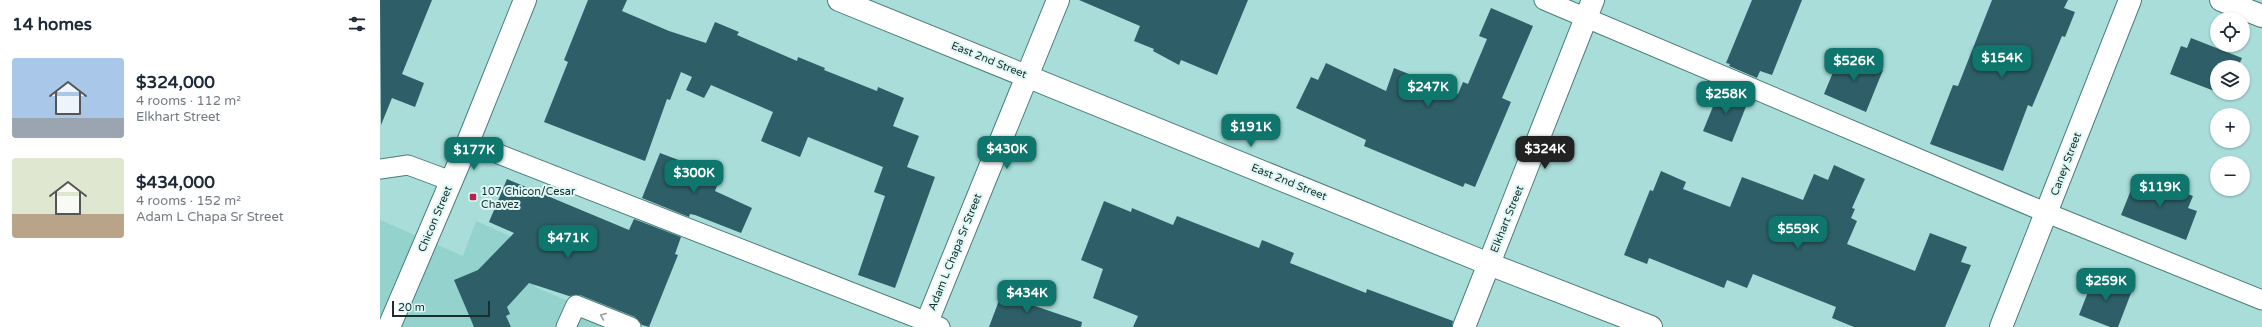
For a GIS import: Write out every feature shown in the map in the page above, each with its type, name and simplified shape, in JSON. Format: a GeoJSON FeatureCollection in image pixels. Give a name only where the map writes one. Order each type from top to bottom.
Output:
{"type":"FeatureCollection","features":[{"type":"Feature","properties":{"kind":"street","name":"Chicon Street"},"geometry":{"type":"LineString","coordinates":[[389,327],[468,142],[525,0]]}},
{"type":"Feature","properties":{"kind":"street","name":"East 2nd Street"},"geometry":{"type":"LineString","coordinates":[[839,0],[1028,75],[1489,264],[1651,327]]}},
{"type":"Feature","properties":{"kind":"street","name":"Adam L Chapa Sr Street"},"geometry":{"type":"LineString","coordinates":[[931,325],[1058,0]]}},
{"type":"Feature","properties":{"kind":"street","name":"Caney Street"},"geometry":{"type":"LineString","coordinates":[[2001,327],[2130,0]]}},
{"type":"Feature","properties":{"kind":"street"},"geometry":{"type":"LineString","coordinates":[[2221,0],[2262,16]]}},
{"type":"Feature","properties":{"kind":"street","name":"Elkhart Street"},"geometry":{"type":"LineString","coordinates":[[1464,327],[1590,9]]}},
{"type":"Feature","properties":{"kind":"lane"},"geometry":{"type":"LineString","coordinates":[[1544,0],[1590,9],[2046,213],[2262,300]]}},
{"type":"Feature","properties":{"kind":"lane"},"geometry":{"type":"LineString","coordinates":[[468,142],[931,325]]}},
{"type":"Feature","properties":{"kind":"lane"},"geometry":{"type":"LineString","coordinates":[[380,170],[408,165],[451,180]]}},
{"type":"Feature","properties":{"kind":"lane"},"geometry":{"type":"LineString","coordinates":[[566,327],[576,305],[631,327]]}},
{"type":"Feature","properties":{"kind":"shaded area"},"geometry":{"type":"Polygon","coordinates":[[[380,220],[463,256],[476,221],[549,253],[535,287],[629,327],[380,327],[380,220]]]}},
{"type":"Feature","properties":{"kind":"building"},"geometry":{"type":"Polygon","coordinates":[[[380,0],[432,0],[402,74],[424,83],[415,107],[392,98],[381,125],[380,0]]]}},
{"type":"Feature","properties":{"kind":"building"},"geometry":{"type":"Polygon","coordinates":[[[588,0],[627,0],[622,11],[669,31],[706,43],[715,22],[739,32],[737,35],[797,61],[798,57],[825,68],[824,70],[877,91],[878,87],[904,98],[893,126],[919,136],[907,167],[935,177],[895,288],[858,275],[885,196],[874,192],[883,167],[808,137],[800,157],[761,141],[773,112],[711,85],[704,98],[686,90],[692,77],[681,72],[670,100],[667,99],[645,161],[544,122],[568,62],[564,60],[588,0]]]}},
{"type":"Feature","properties":{"kind":"building"},"geometry":{"type":"Polygon","coordinates":[[[1079,0],[1248,0],[1217,75],[1181,60],[1179,65],[1153,51],[1154,49],[1134,41],[1140,26],[1079,0]]]}},
{"type":"Feature","properties":{"kind":"building"},"geometry":{"type":"Polygon","coordinates":[[[1752,0],[1802,0],[1772,75],[1760,71],[1757,78],[1729,66],[1730,64],[1726,63],[1752,0]]]}},
{"type":"Feature","properties":{"kind":"building"},"geometry":{"type":"Polygon","coordinates":[[[1992,0],[2068,0],[2064,8],[2075,12],[2065,37],[2062,36],[2032,107],[2028,105],[2003,171],[1930,144],[1953,85],[1958,86],[1992,0]]]}},
{"type":"Feature","properties":{"kind":"building"},"geometry":{"type":"Polygon","coordinates":[[[1491,8],[1533,26],[1502,98],[1511,102],[1475,187],[1465,183],[1463,187],[1364,146],[1366,140],[1296,108],[1311,77],[1318,80],[1326,63],[1386,91],[1394,68],[1458,94],[1463,82],[1468,84],[1487,39],[1479,36],[1491,8]]]}},
{"type":"Feature","properties":{"kind":"building"},"geometry":{"type":"Polygon","coordinates":[[[2191,38],[2210,45],[2210,52],[2227,52],[2242,58],[2241,60],[2210,60],[2210,89],[2170,74],[2181,46],[2187,48],[2191,38]]]}},
{"type":"Feature","properties":{"kind":"building"},"geometry":{"type":"Polygon","coordinates":[[[1841,53],[1883,70],[1866,112],[1824,94],[1841,53]]]}},
{"type":"Feature","properties":{"kind":"building"},"geometry":{"type":"Polygon","coordinates":[[[1721,87],[1749,99],[1732,142],[1703,131],[1721,87]]]}},
{"type":"Feature","properties":{"kind":"building"},"geometry":{"type":"Polygon","coordinates":[[[660,153],[721,176],[715,191],[752,208],[741,233],[695,215],[690,214],[689,217],[642,198],[660,153]]]}},
{"type":"Feature","properties":{"kind":"building"},"geometry":{"type":"Polygon","coordinates":[[[1834,165],[1865,179],[1852,208],[1855,209],[1851,218],[1857,221],[1847,244],[1915,271],[1930,233],[1967,247],[1961,262],[1971,265],[1945,327],[1854,327],[1832,318],[1836,307],[1753,274],[1747,288],[1727,280],[1724,288],[1649,258],[1647,264],[1624,255],[1650,190],[1653,191],[1661,171],[1686,182],[1683,189],[1730,207],[1742,177],[1803,200],[1814,174],[1828,180],[1834,165]]]}},
{"type":"Feature","properties":{"kind":"building"},"geometry":{"type":"Polygon","coordinates":[[[2137,175],[2193,196],[2188,208],[2197,211],[2186,240],[2121,215],[2137,175]]]}},
{"type":"Feature","properties":{"kind":"building"},"geometry":{"type":"Polygon","coordinates":[[[507,179],[629,230],[634,219],[681,237],[675,254],[678,255],[649,327],[642,325],[635,317],[580,295],[569,296],[529,283],[507,307],[510,314],[506,316],[511,327],[474,327],[454,280],[478,270],[514,233],[489,222],[507,179]]]}},
{"type":"Feature","properties":{"kind":"building"},"geometry":{"type":"Polygon","coordinates":[[[1104,201],[1131,212],[1132,208],[1173,225],[1177,216],[1259,248],[1262,240],[1294,253],[1290,263],[1366,293],[1367,289],[1453,321],[1452,327],[1133,327],[1138,316],[1093,298],[1103,269],[1081,260],[1104,201]]]}},
{"type":"Feature","properties":{"kind":"building"},"geometry":{"type":"Polygon","coordinates":[[[2095,274],[2133,288],[2118,327],[2110,327],[2079,315],[2095,274]]]}},
{"type":"Feature","properties":{"kind":"building"},"geometry":{"type":"Polygon","coordinates":[[[1003,290],[1034,301],[1032,305],[1082,322],[1081,327],[989,327],[1003,290]]]}},
{"type":"Feature","properties":{"kind":"place","name":"107 Chicon/Cesar Chavez"},"geometry":{"type":"Point","coordinates":[473,197]}}]}
